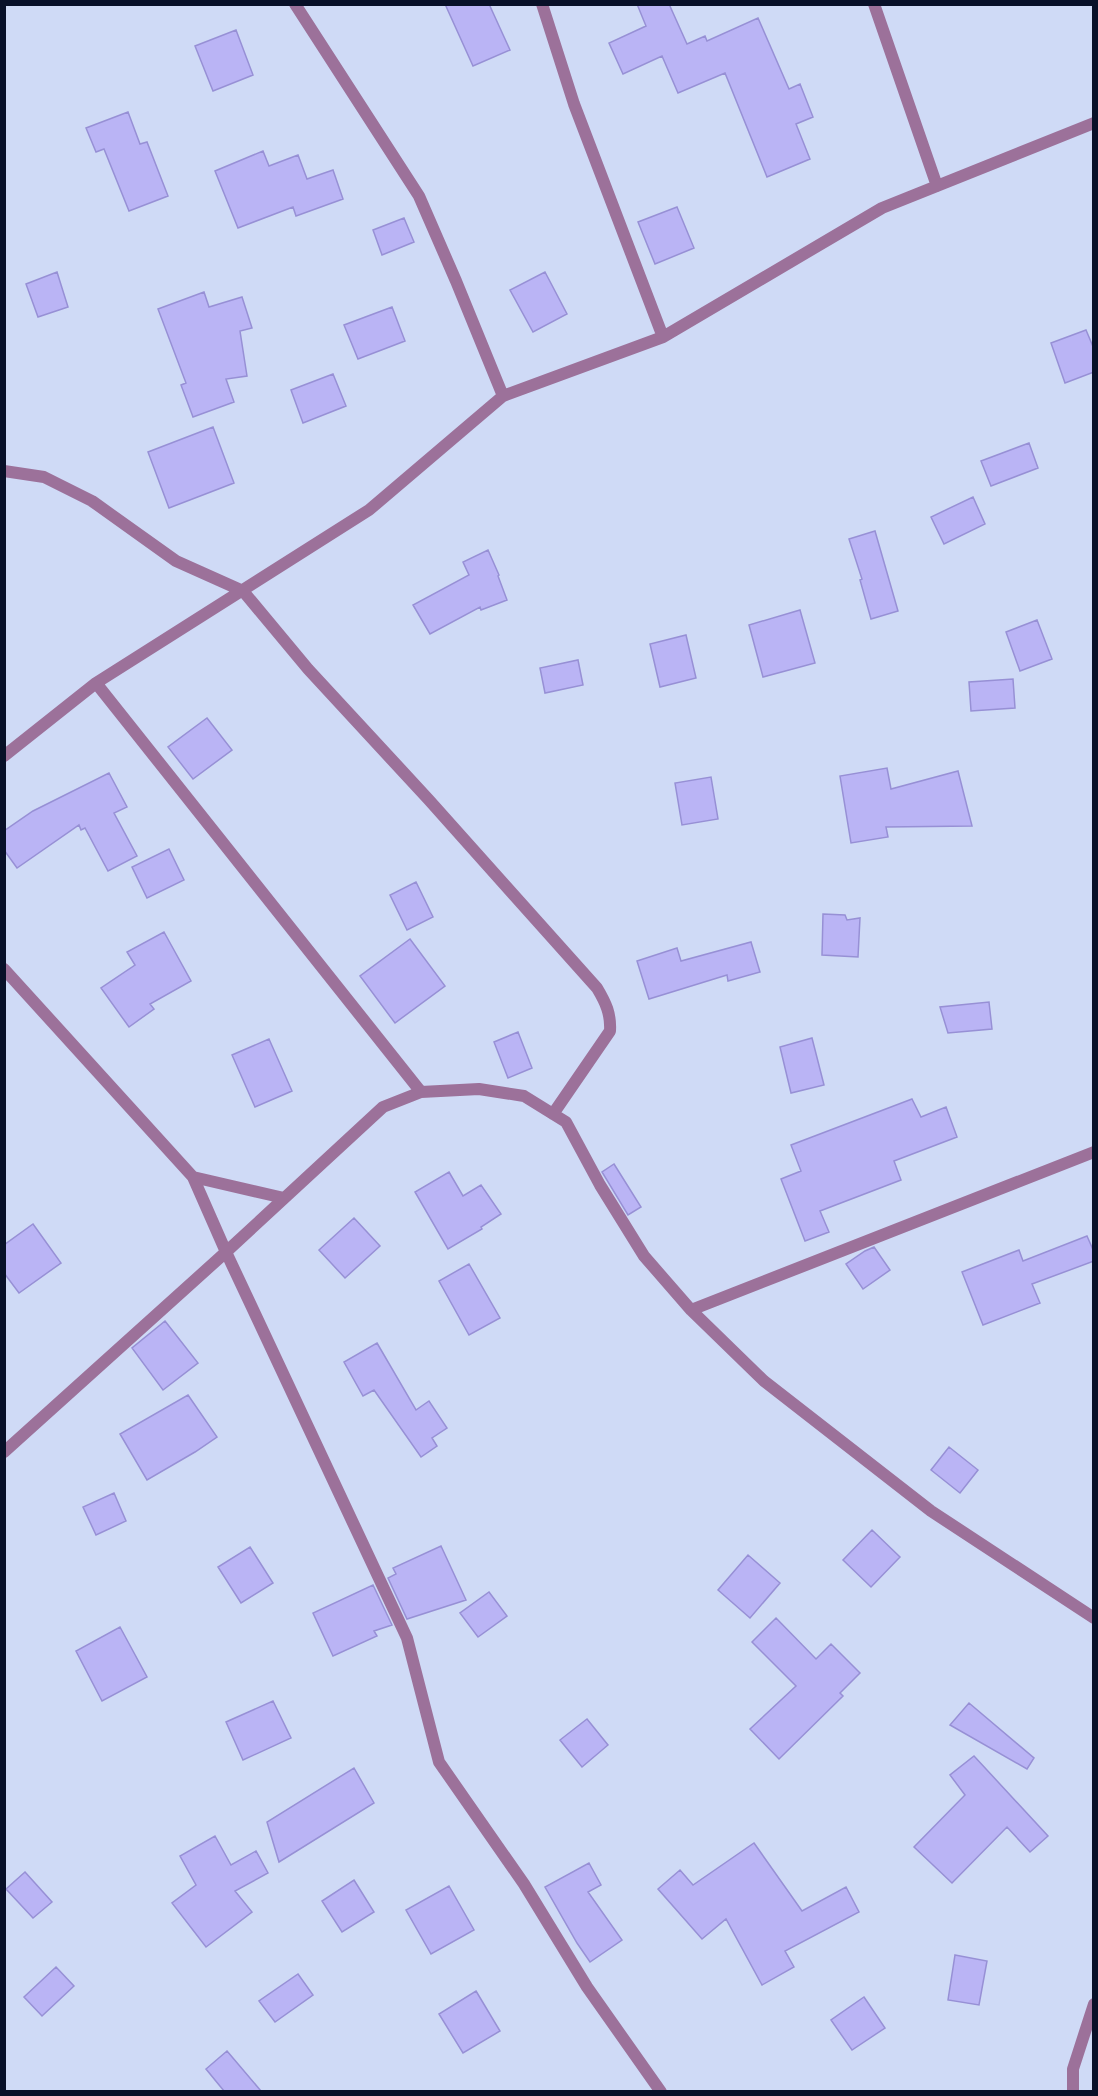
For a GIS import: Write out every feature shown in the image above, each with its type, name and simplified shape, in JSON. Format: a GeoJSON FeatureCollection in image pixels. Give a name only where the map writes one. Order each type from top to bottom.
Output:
{"type":"FeatureCollection","features":[{"type":"Feature","properties":{"kind":"street"},"geometry":{"type":"LineString","coordinates":[[295,4],[419,196],[503,396]]}},
{"type":"Feature","properties":{"kind":"street"},"geometry":{"type":"LineString","coordinates":[[542,4],[574,104],[663,337]]}},
{"type":"Feature","properties":{"kind":"street"},"geometry":{"type":"LineString","coordinates":[[874,4],[937,186]]}},
{"type":"Feature","properties":{"kind":"street"},"geometry":{"type":"LineString","coordinates":[[4,756],[96,683],[369,510],[503,396],[663,337],[882,208],[1094,123]]}},
{"type":"Feature","properties":{"kind":"street"},"geometry":{"type":"LineString","coordinates":[[4,471],[44,477],[92,501],[176,561],[243,591],[308,669],[597,988],[607,1004],[611,1018],[610,1031],[553,1114]]}},
{"type":"Feature","properties":{"kind":"street"},"geometry":{"type":"LineString","coordinates":[[96,683],[421,1092]]}},
{"type":"Feature","properties":{"kind":"street"},"geometry":{"type":"LineString","coordinates":[[4,969],[193,1177],[407,1638],[439,1762],[524,1884],[587,1987],[661,2091]]}},
{"type":"Feature","properties":{"kind":"street"},"geometry":{"type":"LineString","coordinates":[[4,1452],[383,1107],[421,1092],[479,1089],[524,1096],[566,1122],[600,1185],[644,1256],[691,1310],[764,1381],[931,1511],[1094,1618]]}},
{"type":"Feature","properties":{"kind":"street"},"geometry":{"type":"LineString","coordinates":[[691,1310],[1094,1152]]}},
{"type":"Feature","properties":{"kind":"street"},"geometry":{"type":"LineString","coordinates":[[193,1177],[284,1198]]}},
{"type":"Feature","properties":{"kind":"street"},"geometry":{"type":"LineString","coordinates":[[1073,2091],[1072,2069],[1094,2004]]}},
{"type":"Feature","properties":{"kind":"building"},"geometry":{"type":"Polygon","coordinates":[[[445,4],[489,4],[510,50],[473,66],[445,4]]]}},
{"type":"Feature","properties":{"kind":"building"},"geometry":{"type":"Polygon","coordinates":[[[637,4],[669,4],[687,44],[705,36],[707,41],[758,18],[789,89],[800,84],[813,117],[796,124],[810,159],[767,177],[725,73],[678,93],[662,56],[623,74],[609,43],[646,26],[637,4]]]}},
{"type":"Feature","properties":{"kind":"building"},"geometry":{"type":"Polygon","coordinates":[[[236,30],[253,75],[213,91],[195,46],[236,30]]]}},
{"type":"Feature","properties":{"kind":"building"},"geometry":{"type":"Polygon","coordinates":[[[128,112],[140,144],[147,142],[168,196],[129,211],[104,149],[96,152],[86,128],[128,112]]]}},
{"type":"Feature","properties":{"kind":"building"},"geometry":{"type":"Polygon","coordinates":[[[263,151],[269,166],[298,155],[307,179],[333,170],[343,199],[296,216],[293,207],[238,228],[215,171],[263,151]]]}},
{"type":"Feature","properties":{"kind":"building"},"geometry":{"type":"Polygon","coordinates":[[[677,207],[694,248],[655,264],[638,222],[677,207]]]}},
{"type":"Feature","properties":{"kind":"building"},"geometry":{"type":"Polygon","coordinates":[[[404,218],[414,242],[382,255],[373,230],[404,218]]]}},
{"type":"Feature","properties":{"kind":"building"},"geometry":{"type":"Polygon","coordinates":[[[57,272],[68,307],[38,317],[26,284],[57,272]]]}},
{"type":"Feature","properties":{"kind":"building"},"geometry":{"type":"Polygon","coordinates":[[[545,272],[567,314],[533,332],[510,290],[545,272]]]}},
{"type":"Feature","properties":{"kind":"building"},"geometry":{"type":"Polygon","coordinates":[[[204,292],[209,307],[242,297],[252,328],[240,331],[247,376],[226,379],[234,402],[193,417],[181,385],[186,383],[158,309],[204,292]]]}},
{"type":"Feature","properties":{"kind":"building"},"geometry":{"type":"Polygon","coordinates":[[[392,307],[405,341],[358,359],[344,325],[392,307]]]}},
{"type":"Feature","properties":{"kind":"building"},"geometry":{"type":"Polygon","coordinates":[[[1086,330],[1094,349],[1094,372],[1065,383],[1051,343],[1086,330]]]}},
{"type":"Feature","properties":{"kind":"building"},"geometry":{"type":"Polygon","coordinates":[[[333,374],[346,406],[303,423],[291,390],[333,374]]]}},
{"type":"Feature","properties":{"kind":"building"},"geometry":{"type":"Polygon","coordinates":[[[213,427],[234,483],[169,508],[148,452],[213,427]]]}},
{"type":"Feature","properties":{"kind":"building"},"geometry":{"type":"Polygon","coordinates":[[[1029,443],[1038,468],[991,486],[981,461],[1029,443]]]}},
{"type":"Feature","properties":{"kind":"building"},"geometry":{"type":"Polygon","coordinates":[[[973,497],[985,524],[944,544],[931,517],[973,497]]]}},
{"type":"Feature","properties":{"kind":"building"},"geometry":{"type":"Polygon","coordinates":[[[875,531],[898,611],[871,619],[860,580],[862,579],[849,539],[875,531]]]}},
{"type":"Feature","properties":{"kind":"building"},"geometry":{"type":"Polygon","coordinates":[[[488,550],[507,600],[481,610],[480,607],[430,634],[413,605],[469,575],[463,562],[488,550]]]}},
{"type":"Feature","properties":{"kind":"building"},"geometry":{"type":"Polygon","coordinates":[[[800,610],[815,663],[763,677],[749,625],[800,610]]]}},
{"type":"Feature","properties":{"kind":"building"},"geometry":{"type":"Polygon","coordinates":[[[1037,620],[1052,659],[1020,671],[1006,632],[1037,620]]]}},
{"type":"Feature","properties":{"kind":"building"},"geometry":{"type":"Polygon","coordinates":[[[686,635],[696,678],[660,687],[650,644],[686,635]]]}},
{"type":"Feature","properties":{"kind":"building"},"geometry":{"type":"Polygon","coordinates":[[[578,660],[583,685],[545,693],[540,668],[578,660]]]}},
{"type":"Feature","properties":{"kind":"building"},"geometry":{"type":"Polygon","coordinates":[[[1013,679],[1015,708],[971,711],[969,682],[1013,679]]]}},
{"type":"Feature","properties":{"kind":"building"},"geometry":{"type":"Polygon","coordinates":[[[207,718],[232,750],[193,779],[168,747],[207,718]]]}},
{"type":"Feature","properties":{"kind":"building"},"geometry":{"type":"Polygon","coordinates":[[[887,768],[891,789],[958,771],[972,826],[886,827],[888,837],[851,843],[840,776],[887,768]]]}},
{"type":"Feature","properties":{"kind":"building"},"geometry":{"type":"Polygon","coordinates":[[[109,773],[127,807],[114,813],[137,856],[108,871],[85,828],[81,830],[79,825],[17,868],[4,850],[4,831],[33,811],[109,773]]]}},
{"type":"Feature","properties":{"kind":"building"},"geometry":{"type":"Polygon","coordinates":[[[711,777],[718,819],[682,825],[675,783],[711,777]]]}},
{"type":"Feature","properties":{"kind":"building"},"geometry":{"type":"Polygon","coordinates":[[[169,849],[184,880],[147,898],[132,867],[169,849]]]}},
{"type":"Feature","properties":{"kind":"building"},"geometry":{"type":"Polygon","coordinates":[[[416,882],[433,917],[407,930],[390,895],[416,882]]]}},
{"type":"Feature","properties":{"kind":"building"},"geometry":{"type":"Polygon","coordinates":[[[823,914],[845,915],[847,920],[860,918],[858,957],[822,955],[823,914]]]}},
{"type":"Feature","properties":{"kind":"building"},"geometry":{"type":"Polygon","coordinates":[[[164,932],[191,981],[150,1004],[154,1009],[129,1027],[101,988],[135,965],[127,952],[164,932]]]}},
{"type":"Feature","properties":{"kind":"building"},"geometry":{"type":"Polygon","coordinates":[[[410,939],[445,986],[395,1023],[360,976],[410,939]]]}},
{"type":"Feature","properties":{"kind":"building"},"geometry":{"type":"Polygon","coordinates":[[[751,942],[760,972],[728,981],[727,975],[649,999],[637,961],[677,948],[681,961],[751,942]]]}},
{"type":"Feature","properties":{"kind":"building"},"geometry":{"type":"Polygon","coordinates":[[[989,1002],[992,1029],[948,1033],[940,1007],[989,1002]]]}},
{"type":"Feature","properties":{"kind":"building"},"geometry":{"type":"Polygon","coordinates":[[[518,1032],[532,1068],[508,1078],[494,1042],[518,1032]]]}},
{"type":"Feature","properties":{"kind":"building"},"geometry":{"type":"Polygon","coordinates":[[[812,1038],[824,1085],[791,1093],[780,1047],[812,1038]]]}},
{"type":"Feature","properties":{"kind":"building"},"geometry":{"type":"Polygon","coordinates":[[[269,1039],[292,1091],[255,1107],[232,1055],[269,1039]]]}},
{"type":"Feature","properties":{"kind":"building"},"geometry":{"type":"Polygon","coordinates":[[[912,1099],[921,1117],[946,1107],[957,1137],[894,1161],[901,1180],[820,1211],[829,1232],[805,1241],[781,1179],[801,1171],[791,1145],[912,1099]]]}},
{"type":"Feature","properties":{"kind":"building"},"geometry":{"type":"Polygon","coordinates":[[[614,1164],[641,1207],[628,1215],[602,1172],[614,1164]]]}},
{"type":"Feature","properties":{"kind":"building"},"geometry":{"type":"Polygon","coordinates":[[[449,1172],[463,1196],[481,1185],[501,1214],[481,1227],[482,1229],[448,1249],[415,1192],[449,1172]]]}},
{"type":"Feature","properties":{"kind":"building"},"geometry":{"type":"Polygon","coordinates":[[[354,1218],[380,1246],[345,1278],[319,1250],[354,1218]]]}},
{"type":"Feature","properties":{"kind":"building"},"geometry":{"type":"Polygon","coordinates":[[[33,1224],[61,1263],[19,1293],[4,1273],[4,1245],[33,1224]]]}},
{"type":"Feature","properties":{"kind":"building"},"geometry":{"type":"Polygon","coordinates":[[[1087,1236],[1094,1252],[1094,1261],[1032,1284],[1040,1303],[983,1325],[962,1272],[1019,1250],[1023,1261],[1087,1236]]]}},
{"type":"Feature","properties":{"kind":"building"},"geometry":{"type":"Polygon","coordinates":[[[874,1247],[890,1270],[863,1289],[846,1264],[874,1247]]]}},
{"type":"Feature","properties":{"kind":"building"},"geometry":{"type":"Polygon","coordinates":[[[469,1264],[500,1318],[469,1335],[439,1281],[469,1264]]]}},
{"type":"Feature","properties":{"kind":"building"},"geometry":{"type":"Polygon","coordinates":[[[165,1321],[198,1363],[163,1390],[132,1348],[165,1321]]]}},
{"type":"Feature","properties":{"kind":"building"},"geometry":{"type":"Polygon","coordinates":[[[377,1343],[416,1410],[429,1401],[447,1428],[432,1438],[437,1446],[421,1457],[374,1390],[363,1396],[344,1362],[377,1343]]]}},
{"type":"Feature","properties":{"kind":"building"},"geometry":{"type":"Polygon","coordinates":[[[188,1395],[217,1437],[147,1480],[120,1434],[188,1395]]]}},
{"type":"Feature","properties":{"kind":"building"},"geometry":{"type":"Polygon","coordinates":[[[949,1447],[978,1470],[960,1493],[931,1470],[949,1447]]]}},
{"type":"Feature","properties":{"kind":"building"},"geometry":{"type":"Polygon","coordinates":[[[114,1493],[126,1521],[96,1535],[83,1507],[114,1493]]]}},
{"type":"Feature","properties":{"kind":"building"},"geometry":{"type":"Polygon","coordinates":[[[872,1530],[900,1557],[871,1587],[843,1560],[872,1530]]]}},
{"type":"Feature","properties":{"kind":"building"},"geometry":{"type":"Polygon","coordinates":[[[441,1546],[466,1600],[407,1619],[388,1578],[396,1574],[393,1568],[441,1546]]]}},
{"type":"Feature","properties":{"kind":"building"},"geometry":{"type":"Polygon","coordinates":[[[250,1547],[273,1583],[241,1603],[218,1567],[250,1547]]]}},
{"type":"Feature","properties":{"kind":"building"},"geometry":{"type":"Polygon","coordinates":[[[748,1555],[780,1583],[750,1618],[718,1590],[748,1555]]]}},
{"type":"Feature","properties":{"kind":"building"},"geometry":{"type":"Polygon","coordinates":[[[373,1585],[392,1625],[374,1631],[377,1636],[333,1656],[313,1613],[373,1585]]]}},
{"type":"Feature","properties":{"kind":"building"},"geometry":{"type":"Polygon","coordinates":[[[489,1592],[507,1616],[478,1637],[460,1613],[489,1592]]]}},
{"type":"Feature","properties":{"kind":"building"},"geometry":{"type":"Polygon","coordinates":[[[776,1618],[816,1659],[831,1644],[860,1673],[840,1693],[843,1696],[779,1759],[750,1729],[796,1686],[752,1642],[776,1618]]]}},
{"type":"Feature","properties":{"kind":"building"},"geometry":{"type":"Polygon","coordinates":[[[120,1627],[147,1677],[102,1701],[76,1651],[120,1627]]]}},
{"type":"Feature","properties":{"kind":"building"},"geometry":{"type":"Polygon","coordinates":[[[273,1701],[291,1738],[243,1760],[226,1722],[273,1701]]]}},
{"type":"Feature","properties":{"kind":"building"},"geometry":{"type":"Polygon","coordinates":[[[969,1703],[1034,1758],[1027,1769],[950,1725],[969,1703]]]}},
{"type":"Feature","properties":{"kind":"building"},"geometry":{"type":"Polygon","coordinates":[[[587,1719],[608,1745],[582,1767],[560,1740],[587,1719]]]}},
{"type":"Feature","properties":{"kind":"building"},"geometry":{"type":"Polygon","coordinates":[[[974,1756],[1048,1836],[1030,1852],[1007,1827],[952,1883],[914,1847],[965,1795],[950,1775],[974,1756]]]}},
{"type":"Feature","properties":{"kind":"building"},"geometry":{"type":"Polygon","coordinates":[[[354,1768],[374,1803],[279,1862],[267,1822],[354,1768]]]}},
{"type":"Feature","properties":{"kind":"building"},"geometry":{"type":"Polygon","coordinates":[[[215,1836],[231,1865],[256,1851],[268,1873],[235,1891],[252,1912],[206,1947],[172,1903],[196,1885],[180,1856],[215,1836]]]}},
{"type":"Feature","properties":{"kind":"building"},"geometry":{"type":"Polygon","coordinates":[[[754,1843],[802,1911],[846,1887],[859,1912],[785,1951],[794,1967],[762,1985],[726,1919],[702,1939],[658,1889],[680,1870],[693,1885],[754,1843]]]}},
{"type":"Feature","properties":{"kind":"building"},"geometry":{"type":"Polygon","coordinates":[[[589,1863],[601,1885],[588,1892],[622,1940],[590,1962],[545,1887],[589,1863]]]}},
{"type":"Feature","properties":{"kind":"building"},"geometry":{"type":"Polygon","coordinates":[[[25,1872],[52,1902],[33,1918],[6,1889],[25,1872]]]}},
{"type":"Feature","properties":{"kind":"building"},"geometry":{"type":"Polygon","coordinates":[[[354,1880],[374,1912],[342,1932],[322,1901],[354,1880]]]}},
{"type":"Feature","properties":{"kind":"building"},"geometry":{"type":"Polygon","coordinates":[[[449,1886],[474,1930],[431,1954],[406,1910],[449,1886]]]}},
{"type":"Feature","properties":{"kind":"building"},"geometry":{"type":"Polygon","coordinates":[[[955,1955],[987,1961],[979,2005],[948,2000],[955,1955]]]}},
{"type":"Feature","properties":{"kind":"building"},"geometry":{"type":"Polygon","coordinates":[[[56,1967],[74,1986],[42,2016],[24,1997],[56,1967]]]}},
{"type":"Feature","properties":{"kind":"building"},"geometry":{"type":"Polygon","coordinates":[[[298,1974],[313,1995],[275,2022],[259,2001],[298,1974]]]}},
{"type":"Feature","properties":{"kind":"building"},"geometry":{"type":"Polygon","coordinates":[[[476,1991],[500,2031],[463,2053],[439,2014],[476,1991]]]}},
{"type":"Feature","properties":{"kind":"building"},"geometry":{"type":"Polygon","coordinates":[[[864,1997],[885,2028],[852,2050],[831,2020],[864,1997]]]}},
{"type":"Feature","properties":{"kind":"building"},"geometry":{"type":"Polygon","coordinates":[[[227,2051],[261,2091],[224,2091],[206,2069],[227,2051]]]}}]}
